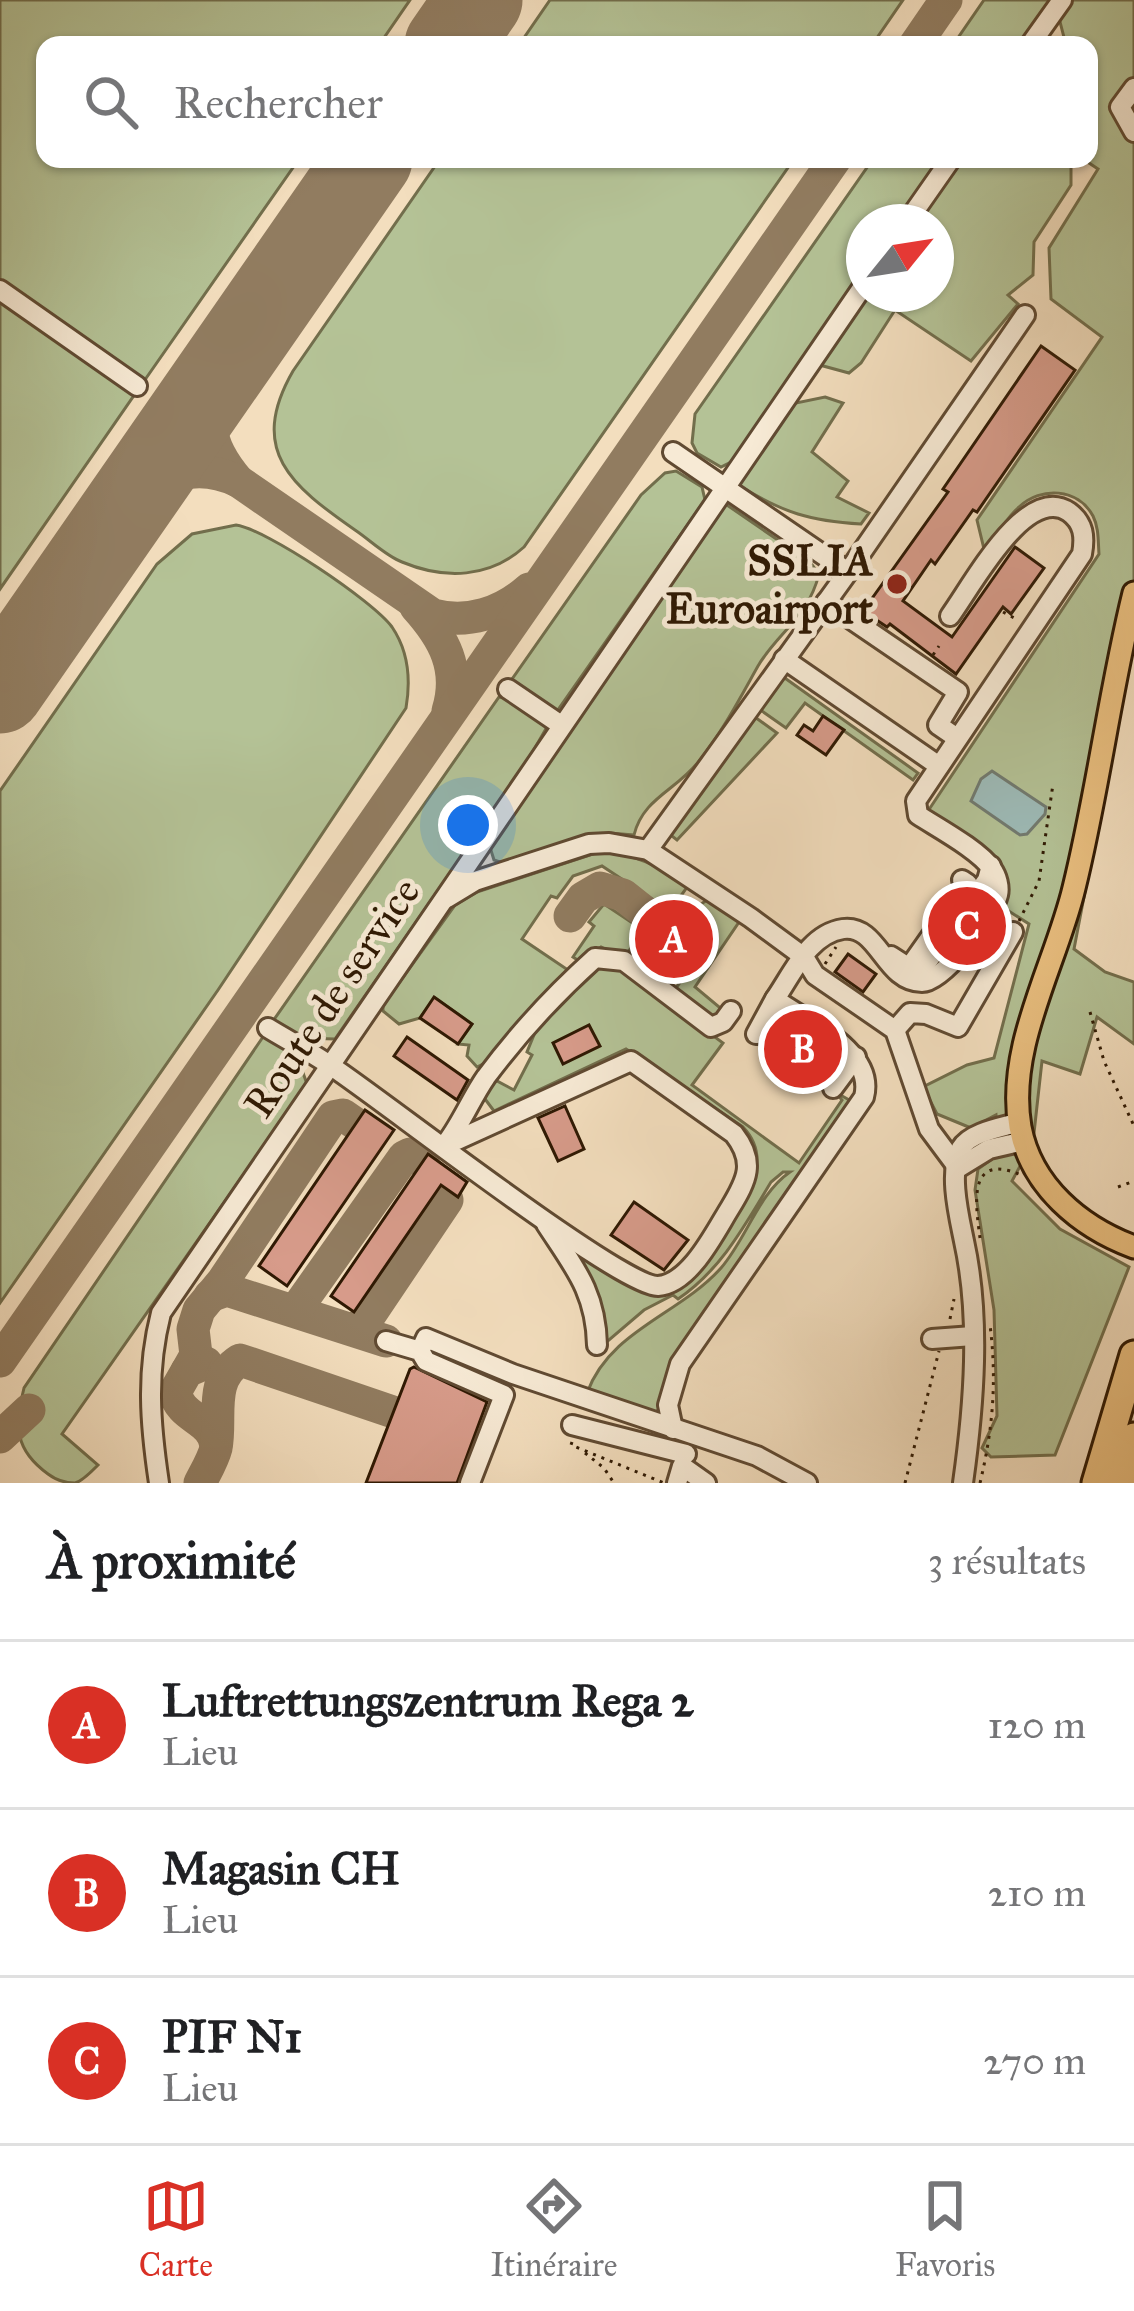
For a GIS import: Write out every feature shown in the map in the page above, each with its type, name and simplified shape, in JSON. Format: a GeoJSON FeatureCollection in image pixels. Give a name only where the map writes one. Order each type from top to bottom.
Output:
{"type":"FeatureCollection","features":[{"type":"Feature","properties":{"kind":"highway"},"geometry":{"type":"LineString","coordinates":[[1096,1483],[1134,1355]]}},
{"type":"Feature","properties":{"kind":"highway"},"geometry":{"type":"LineString","coordinates":[[1082,1483],[1116,1414]]}},
{"type":"Feature","properties":{"kind":"highway"},"geometry":{"type":"LineString","coordinates":[[1121,1483],[1134,1437]]}},
{"type":"Feature","properties":{"kind":"main road"},"geometry":{"type":"LineString","coordinates":[[1132,1246],[1078,1217],[1055,1197],[1039,1174],[1022,1132],[1019,1078],[1075,887],[1134,593]]}},
{"type":"Feature","properties":{"kind":"street"},"geometry":{"type":"LineString","coordinates":[[1036,36],[1062,0]]}},
{"type":"Feature","properties":{"kind":"street"},"geometry":{"type":"LineString","coordinates":[[1134,88],[1120,107],[1134,132]]}},
{"type":"Feature","properties":{"kind":"street"},"geometry":{"type":"LineString","coordinates":[[920,204],[945,168]]}},
{"type":"Feature","properties":{"kind":"street"},"geometry":{"type":"LineString","coordinates":[[0,290],[137,386]]}},
{"type":"Feature","properties":{"kind":"street","name":"Route de service"},"geometry":{"type":"LineString","coordinates":[[159,1483],[148,1400],[150,1355],[161,1312],[846,311]]}},
{"type":"Feature","properties":{"kind":"street"},"geometry":{"type":"LineString","coordinates":[[648,850],[848,572],[1024,315]]}},
{"type":"Feature","properties":{"kind":"street"},"geometry":{"type":"LineString","coordinates":[[673,452],[848,572]]}},
{"type":"Feature","properties":{"kind":"street"},"geometry":{"type":"LineString","coordinates":[[877,947],[881,957],[909,979],[922,982],[946,972],[992,910],[998,894],[991,866],[918,814],[916,801],[1082,554],[1085,534],[1075,515],[1057,505],[1036,507],[1019,521],[950,616]]}},
{"type":"Feature","properties":{"kind":"street"},"geometry":{"type":"LineString","coordinates":[[826,602],[958,692],[938,725],[957,738]]}},
{"type":"Feature","properties":{"kind":"street"},"geometry":{"type":"LineString","coordinates":[[784,659],[939,766]]}},
{"type":"Feature","properties":{"kind":"street"},"geometry":{"type":"LineString","coordinates":[[508,689],[561,725]]}},
{"type":"Feature","properties":{"kind":"street"},"geometry":{"type":"LineString","coordinates":[[437,904],[475,881],[589,844],[610,842],[648,850],[804,957],[815,975],[895,1030],[929,1130],[958,1168]]}},
{"type":"Feature","properties":{"kind":"street"},"geometry":{"type":"LineString","coordinates":[[756,1034],[816,940],[839,929],[856,929],[910,966],[925,965],[987,880],[991,866]]}},
{"type":"Feature","properties":{"kind":"street"},"geometry":{"type":"LineString","coordinates":[[910,966],[968,884],[962,880]]}},
{"type":"Feature","properties":{"kind":"street"},"geometry":{"type":"LineString","coordinates":[[895,1030],[910,1013],[958,1027],[1013,932]]}},
{"type":"Feature","properties":{"kind":"street"},"geometry":{"type":"LineString","coordinates":[[445,1146],[483,1082],[548,1003],[595,958],[624,961],[711,1027],[731,1011]]}},
{"type":"Feature","properties":{"kind":"street"},"geometry":{"type":"LineString","coordinates":[[706,1483],[682,1453],[668,1405],[680,1364],[864,1097],[866,1072],[856,1057],[776,999]]}},
{"type":"Feature","properties":{"kind":"street"},"geometry":{"type":"LineString","coordinates":[[268,1028],[329,1064],[631,1278],[656,1286],[679,1279],[745,1184],[749,1167],[746,1149],[734,1134],[631,1061],[445,1146]]}},
{"type":"Feature","properties":{"kind":"street"},"geometry":{"type":"LineString","coordinates":[[833,1088],[856,1057]]}},
{"type":"Feature","properties":{"kind":"street"},"geometry":{"type":"LineString","coordinates":[[963,1483],[971,1428],[973,1336],[969,1262],[956,1183],[958,1153],[970,1139],[1022,1132]]}},
{"type":"Feature","properties":{"kind":"street"},"geometry":{"type":"LineString","coordinates":[[540,1216],[587,1287],[596,1312],[597,1345]]}},
{"type":"Feature","properties":{"kind":"street"},"geometry":{"type":"LineString","coordinates":[[386,1341],[426,1336],[682,1453]]}},
{"type":"Feature","properties":{"kind":"street"},"geometry":{"type":"LineString","coordinates":[[426,1336],[426,1361],[504,1396],[470,1483]]}},
{"type":"Feature","properties":{"kind":"street"},"geometry":{"type":"LineString","coordinates":[[938,1340],[973,1336]]}},
{"type":"Feature","properties":{"kind":"street"},"geometry":{"type":"LineString","coordinates":[[570,1433],[682,1453],[757,1456],[807,1483]]}},
{"type":"Feature","properties":{"kind":"path"},"geometry":{"type":"LineString","coordinates":[[1013,932],[1039,881],[1053,784]]}},
{"type":"Feature","properties":{"kind":"path"},"geometry":{"type":"LineString","coordinates":[[826,982],[828,978],[820,971],[841,940]]}},
{"type":"Feature","properties":{"kind":"path"},"geometry":{"type":"LineString","coordinates":[[1090,1012],[1104,1060],[1134,1126]]}},
{"type":"Feature","properties":{"kind":"path"},"geometry":{"type":"LineString","coordinates":[[981,1245],[977,1184],[1001,1170],[1028,1180],[1039,1174]]}},
{"type":"Feature","properties":{"kind":"path"},"geometry":{"type":"LineString","coordinates":[[1118,1187],[1134,1181]]}},
{"type":"Feature","properties":{"kind":"path"},"geometry":{"type":"LineString","coordinates":[[905,1483],[938,1340],[954,1299]]}},
{"type":"Feature","properties":{"kind":"path"},"geometry":{"type":"LineString","coordinates":[[570,1433],[614,1483]]}},
{"type":"Feature","properties":{"kind":"path"},"geometry":{"type":"LineString","coordinates":[[601,1458],[665,1483]]}},
{"type":"Feature","properties":{"kind":"green space"},"geometry":{"type":"Polygon","coordinates":[[[0,0],[410,0],[385,36],[36,36],[36,168],[293,168],[142,384],[0,285],[0,0]]]}},
{"type":"Feature","properties":{"kind":"green space"},"geometry":{"type":"Polygon","coordinates":[[[550,0],[903,0],[878,36],[525,36],[550,0]]]}},
{"type":"Feature","properties":{"kind":"green space"},"geometry":{"type":"Polygon","coordinates":[[[984,0],[1052,0],[1026,36],[959,36],[984,0]]]}},
{"type":"Feature","properties":{"kind":"green space"},"geometry":{"type":"Polygon","coordinates":[[[1068,0],[1134,0],[1134,636],[1074,949],[1105,972],[1134,982],[1134,1044],[1097,1017],[1080,1074],[1042,1061],[1033,1142],[1012,1181],[1060,1229],[1129,1267],[1055,1455],[991,1457],[982,1448],[997,1416],[994,1310],[975,1190],[978,1169],[999,1154],[996,1115],[971,1128],[937,1114],[923,1087],[967,1065],[994,1058],[1029,924],[1001,906],[1007,882],[996,859],[928,811],[1099,554],[1093,516],[1069,495],[1048,493],[1028,500],[1009,517],[985,553],[977,520],[1102,337],[1051,299],[1049,248],[1098,169],[1098,36],[1064,36],[1058,14],[1068,0]]]}},
{"type":"Feature","properties":{"kind":"green space"},"geometry":{"type":"Polygon","coordinates":[[[434,168],[788,168],[524,547],[497,565],[466,573],[418,568],[384,552],[312,498],[283,464],[276,445],[274,423],[293,371],[434,168]]]}},
{"type":"Feature","properties":{"kind":"green space"},"geometry":{"type":"Polygon","coordinates":[[[867,168],[935,168],[910,204],[846,204],[846,297],[731,462],[721,467],[697,453],[692,443],[695,414],[867,168]]]}},
{"type":"Feature","properties":{"kind":"green space"},"geometry":{"type":"Polygon","coordinates":[[[950,168],[1071,168],[1071,185],[1034,242],[1033,275],[1008,295],[1018,304],[971,361],[898,312],[954,312],[954,204],[925,204],[950,168]]]}},
{"type":"Feature","properties":{"kind":"green space"},"geometry":{"type":"Polygon","coordinates":[[[0,295],[137,391],[0,589],[0,295]]]}},
{"type":"Feature","properties":{"kind":"green space"},"geometry":{"type":"Polygon","coordinates":[[[852,312],[894,312],[861,363],[849,373],[816,364],[852,312]]]}},
{"type":"Feature","properties":{"kind":"green space"},"geometry":{"type":"Polygon","coordinates":[[[825,397],[843,403],[812,452],[848,481],[837,497],[869,513],[861,524],[798,514],[740,486],[741,470],[786,405],[825,397]]]}},
{"type":"Feature","properties":{"kind":"green space"},"geometry":{"type":"Polygon","coordinates":[[[676,471],[702,487],[705,500],[555,714],[510,682],[641,495],[665,473],[676,471]]]}},
{"type":"Feature","properties":{"kind":"green space"},"geometry":{"type":"Polygon","coordinates":[[[724,503],[810,562],[819,574],[808,602],[766,654],[708,750],[645,812],[634,835],[610,833],[503,863],[494,860],[489,844],[724,503]]]}},
{"type":"Feature","properties":{"kind":"green space"},"geometry":{"type":"Polygon","coordinates":[[[236,525],[318,568],[381,615],[402,646],[407,666],[406,708],[218,990],[0,1303],[0,791],[157,564],[192,534],[236,525]]]}},
{"type":"Feature","properties":{"kind":"green space"},"geometry":{"type":"Polygon","coordinates":[[[782,676],[918,773],[913,780],[805,703],[786,728],[759,709],[782,676]]]}},
{"type":"Feature","properties":{"kind":"green space"},"geometry":{"type":"Polygon","coordinates":[[[499,697],[526,706],[547,727],[525,765],[335,1039],[299,1038],[273,1021],[499,697]]]}},
{"type":"Feature","properties":{"kind":"green space"},"geometry":{"type":"Polygon","coordinates":[[[752,715],[777,733],[677,840],[668,833],[752,715]]]}},
{"type":"Feature","properties":{"kind":"green space"},"geometry":{"type":"Polygon","coordinates":[[[599,852],[646,862],[688,886],[670,911],[602,866],[573,876],[557,898],[551,896],[522,939],[568,970],[499,1056],[477,1067],[467,1056],[469,1045],[458,1044],[472,1024],[435,998],[420,1018],[399,1024],[383,1011],[455,905],[477,892],[599,852]]]}},
{"type":"Feature","properties":{"kind":"green space"},"geometry":{"type":"Polygon","coordinates":[[[708,899],[739,922],[695,987],[724,1011],[712,1019],[673,992],[711,940],[681,919],[708,899]]]}},
{"type":"Feature","properties":{"kind":"green space"},"geometry":{"type":"Polygon","coordinates":[[[604,904],[643,930],[624,958],[601,947],[579,961],[573,957],[594,926],[589,922],[604,904]]]}},
{"type":"Feature","properties":{"kind":"green space"},"geometry":{"type":"Polygon","coordinates":[[[618,965],[723,1043],[692,1085],[799,1163],[842,1100],[835,1092],[851,1101],[672,1359],[663,1404],[653,1416],[587,1393],[598,1371],[628,1338],[721,1268],[769,1192],[790,1172],[771,1182],[707,1275],[678,1299],[673,1295],[644,1310],[602,1346],[568,1243],[624,1280],[662,1291],[734,1215],[756,1170],[755,1148],[743,1127],[626,1049],[494,1111],[482,1095],[495,1080],[514,1090],[532,1055],[527,1052],[536,1030],[594,967],[618,965]]]}},
{"type":"Feature","properties":{"kind":"green space"},"geometry":{"type":"Polygon","coordinates":[[[265,1034],[297,1056],[307,1084],[62,1434],[98,1465],[75,1483],[57,1479],[23,1447],[18,1426],[24,1388],[265,1034]]]}},
{"type":"Feature","properties":{"kind":"water"},"geometry":{"type":"Polygon","coordinates":[[[992,771],[1046,807],[1027,834],[1020,835],[971,801],[981,779],[992,771]]]}},
{"type":"Feature","properties":{"kind":"building"},"geometry":{"type":"Polygon","coordinates":[[[1041,346],[1075,370],[977,512],[973,510],[935,564],[931,560],[903,601],[952,637],[1015,547],[1044,568],[1011,614],[1003,607],[956,674],[890,624],[887,627],[863,611],[948,492],[943,489],[1041,346]]]}},
{"type":"Feature","properties":{"kind":"building"},"geometry":{"type":"Polygon","coordinates":[[[823,716],[844,730],[826,755],[797,735],[804,725],[813,731],[823,716]]]}},
{"type":"Feature","properties":{"kind":"building"},"geometry":{"type":"Polygon","coordinates":[[[661,905],[711,939],[688,973],[638,938],[661,905]]]}},
{"type":"Feature","properties":{"kind":"building"},"geometry":{"type":"Polygon","coordinates":[[[848,954],[876,974],[863,992],[835,972],[848,954]]]}},
{"type":"Feature","properties":{"kind":"building"},"geometry":{"type":"Polygon","coordinates":[[[434,997],[472,1024],[458,1044],[420,1018],[434,997]]]}},
{"type":"Feature","properties":{"kind":"building"},"geometry":{"type":"Polygon","coordinates":[[[589,1025],[600,1046],[563,1064],[553,1043],[589,1025]]]}},
{"type":"Feature","properties":{"kind":"building"},"geometry":{"type":"Polygon","coordinates":[[[796,1028],[825,1048],[808,1071],[780,1051],[796,1028]]]}},
{"type":"Feature","properties":{"kind":"building"},"geometry":{"type":"Polygon","coordinates":[[[407,1037],[468,1080],[457,1100],[394,1056],[407,1037]]]}},
{"type":"Feature","properties":{"kind":"building"},"geometry":{"type":"Polygon","coordinates":[[[565,1106],[584,1149],[558,1161],[538,1118],[565,1106]]]}},
{"type":"Feature","properties":{"kind":"building"},"geometry":{"type":"Polygon","coordinates":[[[365,1110],[394,1130],[287,1286],[259,1266],[365,1110]]]}},
{"type":"Feature","properties":{"kind":"building"},"geometry":{"type":"Polygon","coordinates":[[[428,1154],[467,1182],[458,1197],[441,1185],[354,1312],[331,1296],[428,1154]]]}},
{"type":"Feature","properties":{"kind":"building"},"geometry":{"type":"Polygon","coordinates":[[[634,1202],[688,1240],[664,1270],[611,1235],[634,1202]]]}},
{"type":"Feature","properties":{"kind":"building"},"geometry":{"type":"Polygon","coordinates":[[[410,1369],[487,1402],[457,1483],[366,1483],[410,1369]]]}},
{"type":"Feature","properties":{"kind":"taxiway"},"geometry":{"type":"LineString","coordinates":[[921,36],[946,0]]}},
{"type":"Feature","properties":{"kind":"taxiway"},"geometry":{"type":"LineString","coordinates":[[0,1361],[829,168]]}},
{"type":"Feature","properties":{"kind":"taxiway"},"geometry":{"type":"LineString","coordinates":[[225,366],[211,426],[218,452],[238,481]]}},
{"type":"Feature","properties":{"kind":"taxiway"},"geometry":{"type":"LineString","coordinates":[[128,505],[180,474],[223,475],[433,615],[484,614],[529,589]]}},
{"type":"Feature","properties":{"kind":"taxiway"},"geometry":{"type":"LineString","coordinates":[[416,607],[447,655],[452,681],[448,711]]}},
{"type":"Feature","properties":{"kind":"taxiway"},"geometry":{"type":"LineString","coordinates":[[570,916],[583,898],[600,888],[623,895],[652,918]]}},
{"type":"Feature","properties":{"kind":"taxiway"},"geometry":{"type":"LineString","coordinates":[[187,1371],[196,1355],[193,1329],[199,1310],[333,1117],[343,1115],[356,1124]]}},
{"type":"Feature","properties":{"kind":"taxiway"},"geometry":{"type":"LineString","coordinates":[[295,1311],[404,1157],[410,1154],[423,1161]]}},
{"type":"Feature","properties":{"kind":"taxiway"},"geometry":{"type":"LineString","coordinates":[[351,1329],[363,1325],[447,1200]]}},
{"type":"Feature","properties":{"kind":"taxiway"},"geometry":{"type":"LineString","coordinates":[[210,1296],[227,1290],[386,1341]]}},
{"type":"Feature","properties":{"kind":"taxiway"},"geometry":{"type":"LineString","coordinates":[[200,1483],[216,1448],[220,1389],[230,1368],[240,1360],[393,1412]]}},
{"type":"Feature","properties":{"kind":"taxiway"},"geometry":{"type":"LineString","coordinates":[[206,1363],[187,1371],[175,1392],[183,1408],[209,1429],[216,1445]]}},
{"type":"Feature","properties":{"kind":"taxiway"},"geometry":{"type":"LineString","coordinates":[[0,1437],[29,1410]]}},
{"type":"Feature","properties":{"kind":"runway"},"geometry":{"type":"LineString","coordinates":[[454,36],[479,0]]}},
{"type":"Feature","properties":{"kind":"runway"},"geometry":{"type":"LineString","coordinates":[[0,690],[363,168]]}},
{"type":"Feature","properties":{"kind":"place","name":"SSLIA Euroairport"},"geometry":{"type":"Point","coordinates":[897,584]}},
{"type":"Feature","properties":{"kind":"place","name":"PIF N1"},"geometry":{"type":"Point","coordinates":[967,926]}},
{"type":"Feature","properties":{"kind":"place","name":"Luftrettungszentrum Rega 2"},"geometry":{"type":"Point","coordinates":[674,939]}},
{"type":"Feature","properties":{"kind":"place","name":"Magasin CH"},"geometry":{"type":"Point","coordinates":[803,1049]}}]}
